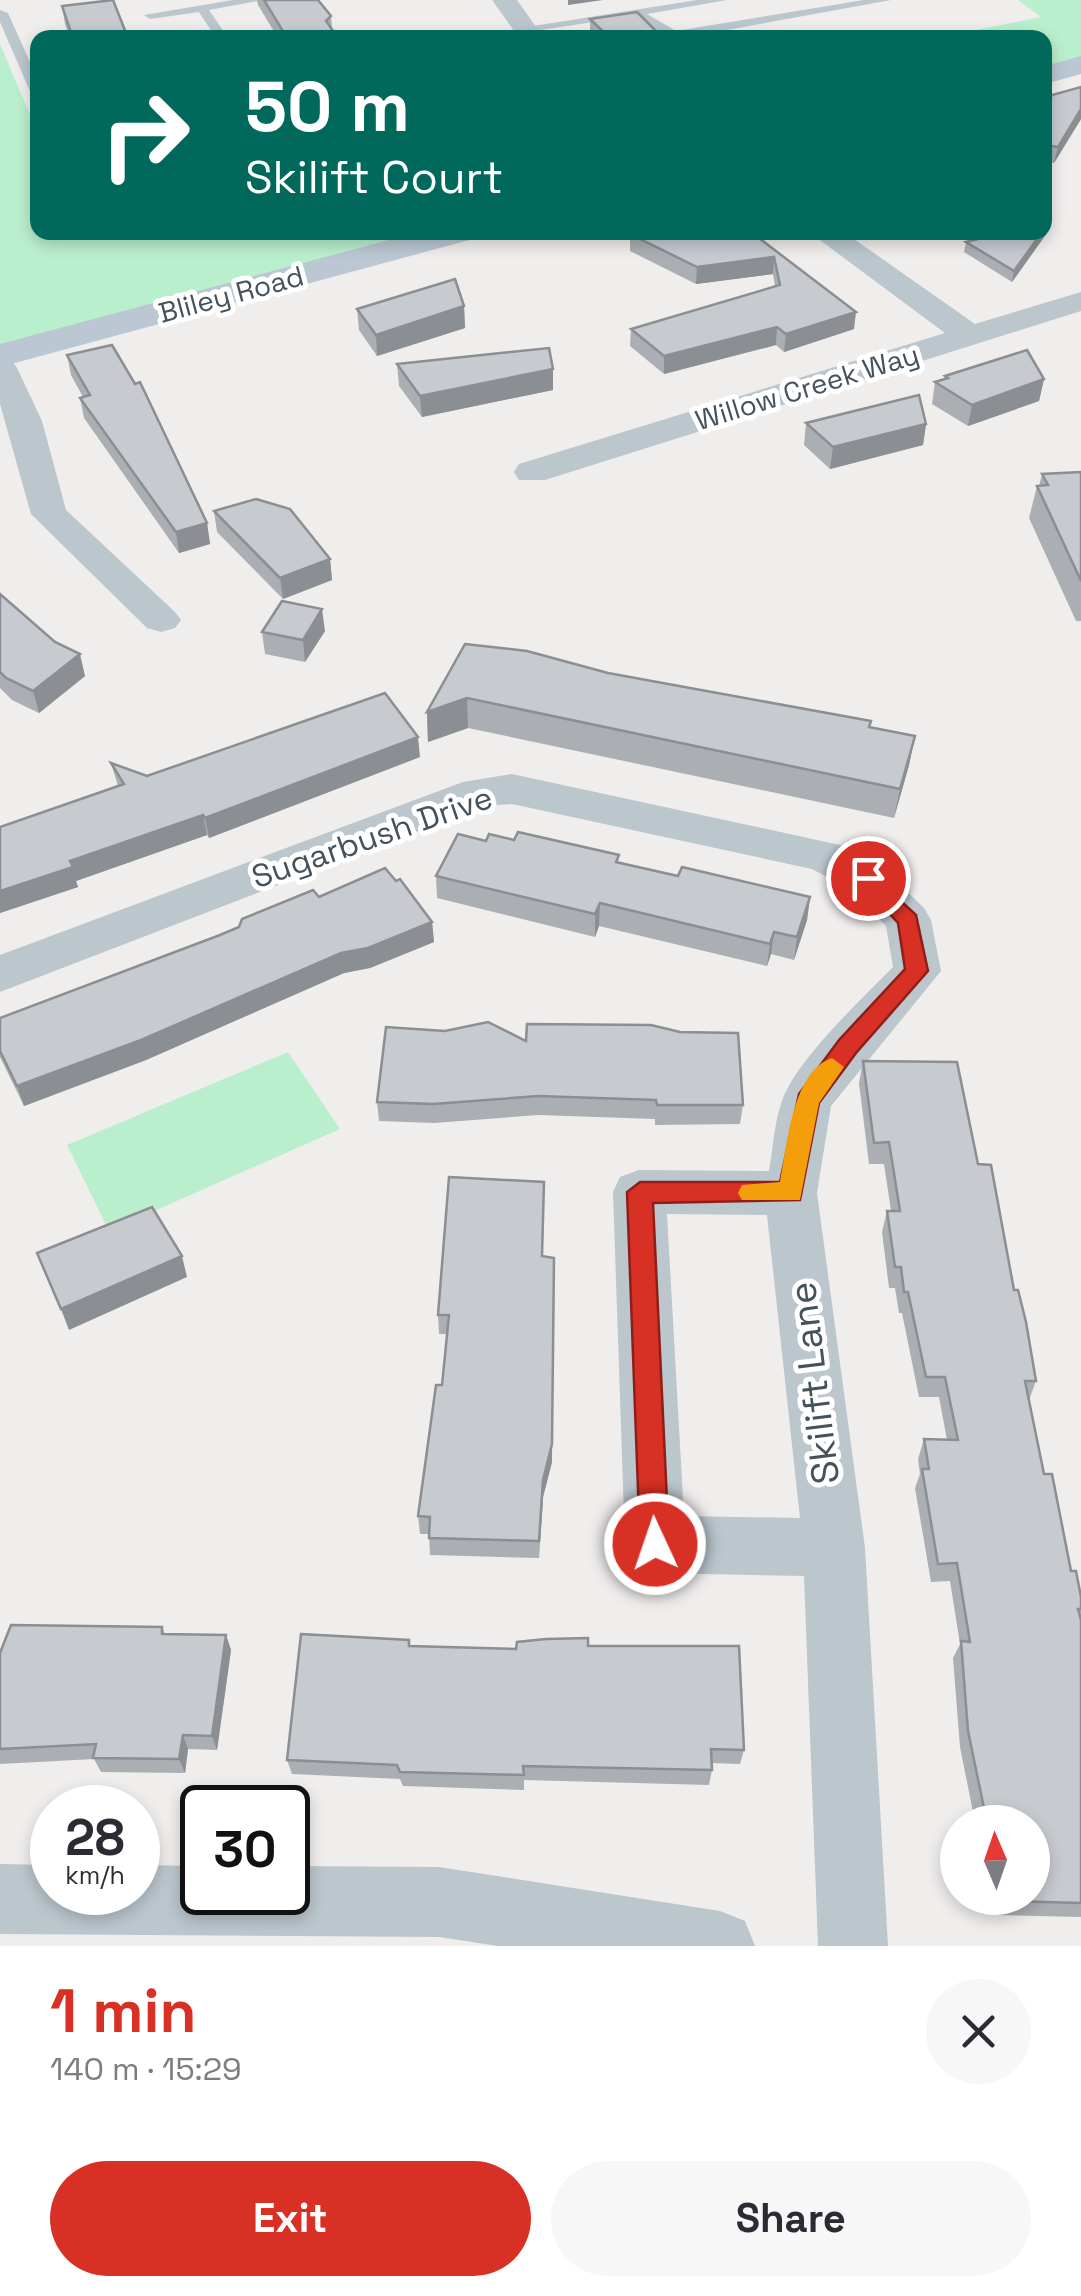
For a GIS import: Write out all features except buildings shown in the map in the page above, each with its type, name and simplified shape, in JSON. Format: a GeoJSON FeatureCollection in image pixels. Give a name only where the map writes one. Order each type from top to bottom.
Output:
{"type":"FeatureCollection","features":[{"type":"Feature","properties":{"kind":"street"},"geometry":{"type":"LineString","coordinates":[[504,0],[528,30]]}},
{"type":"Feature","properties":{"kind":"street"},"geometry":{"type":"LineString","coordinates":[[1052,72],[1081,65]]}},
{"type":"Feature","properties":{"kind":"street","name":"Bliley Road"},"geometry":{"type":"LineString","coordinates":[[0,356],[431,240]]}},
{"type":"Feature","properties":{"kind":"street"},"geometry":{"type":"LineString","coordinates":[[835,240],[971,336]]}},
{"type":"Feature","properties":{"kind":"street","name":"Willow Creek Way"},"geometry":{"type":"LineString","coordinates":[[532,472],[1081,302]]}},
{"type":"Feature","properties":{"kind":"street"},"geometry":{"type":"LineString","coordinates":[[0,368],[26,421],[48,514],[161,620]]}},
{"type":"Feature","properties":{"kind":"street","name":"Sugarbush Drive"},"geometry":{"type":"LineString","coordinates":[[0,974],[478,792],[512,789],[824,856],[868,878]]}},
{"type":"Feature","properties":{"kind":"street","name":"Skilift Lane"},"geometry":{"type":"LineString","coordinates":[[853,1946],[834,1548],[791,1193],[807,1101],[847,1047],[917,971],[908,920],[868,878]]}},
{"type":"Feature","properties":{"kind":"street"},"geometry":{"type":"LineString","coordinates":[[791,1193],[640,1192],[655,1544],[834,1548]]}},
{"type":"Feature","properties":{"kind":"street"},"geometry":{"type":"LineString","coordinates":[[0,1899],[439,1902],[720,1946]]}},
{"type":"Feature","properties":{"kind":"lane"},"geometry":{"type":"LineString","coordinates":[[150,15],[258,0]]}},
{"type":"Feature","properties":{"kind":"lane"},"geometry":{"type":"LineString","coordinates":[[545,30],[721,0]]}},
{"type":"Feature","properties":{"kind":"lane"},"geometry":{"type":"LineString","coordinates":[[706,30],[885,0]]}},
{"type":"Feature","properties":{"kind":"lane"},"geometry":{"type":"LineString","coordinates":[[202,8],[217,30]]}},
{"type":"Feature","properties":{"kind":"lane"},"geometry":{"type":"LineString","coordinates":[[636,12],[661,30]]}},
{"type":"Feature","properties":{"kind":"lane"},"geometry":{"type":"LineString","coordinates":[[2,13],[30,78]]}},
{"type":"Feature","properties":{"kind":"green space"},"geometry":{"type":"Polygon","coordinates":[[[1018,0],[1081,0],[1081,58],[1052,65],[1052,30],[976,30],[1041,17],[1018,0]]]}},
{"type":"Feature","properties":{"kind":"green space"},"geometry":{"type":"Polygon","coordinates":[[[0,44],[30,115],[30,240],[415,240],[0,347],[0,44]]]}},
{"type":"Feature","properties":{"kind":"green space"},"geometry":{"type":"Polygon","coordinates":[[[288,1052],[340,1129],[109,1231],[67,1145],[288,1052]]]}},
{"type":"Feature","properties":{"kind":"slow traffic"},"geometry":{"type":"LineString","coordinates":[[751,1193],[791,1193],[807,1101],[832,1067]]}},
{"type":"Feature","properties":{"kind":"route"},"geometry":{"type":"LineString","coordinates":[[655,1544],[640,1192],[791,1193],[807,1101],[847,1047],[917,971],[908,920],[868,878]]}}]}
